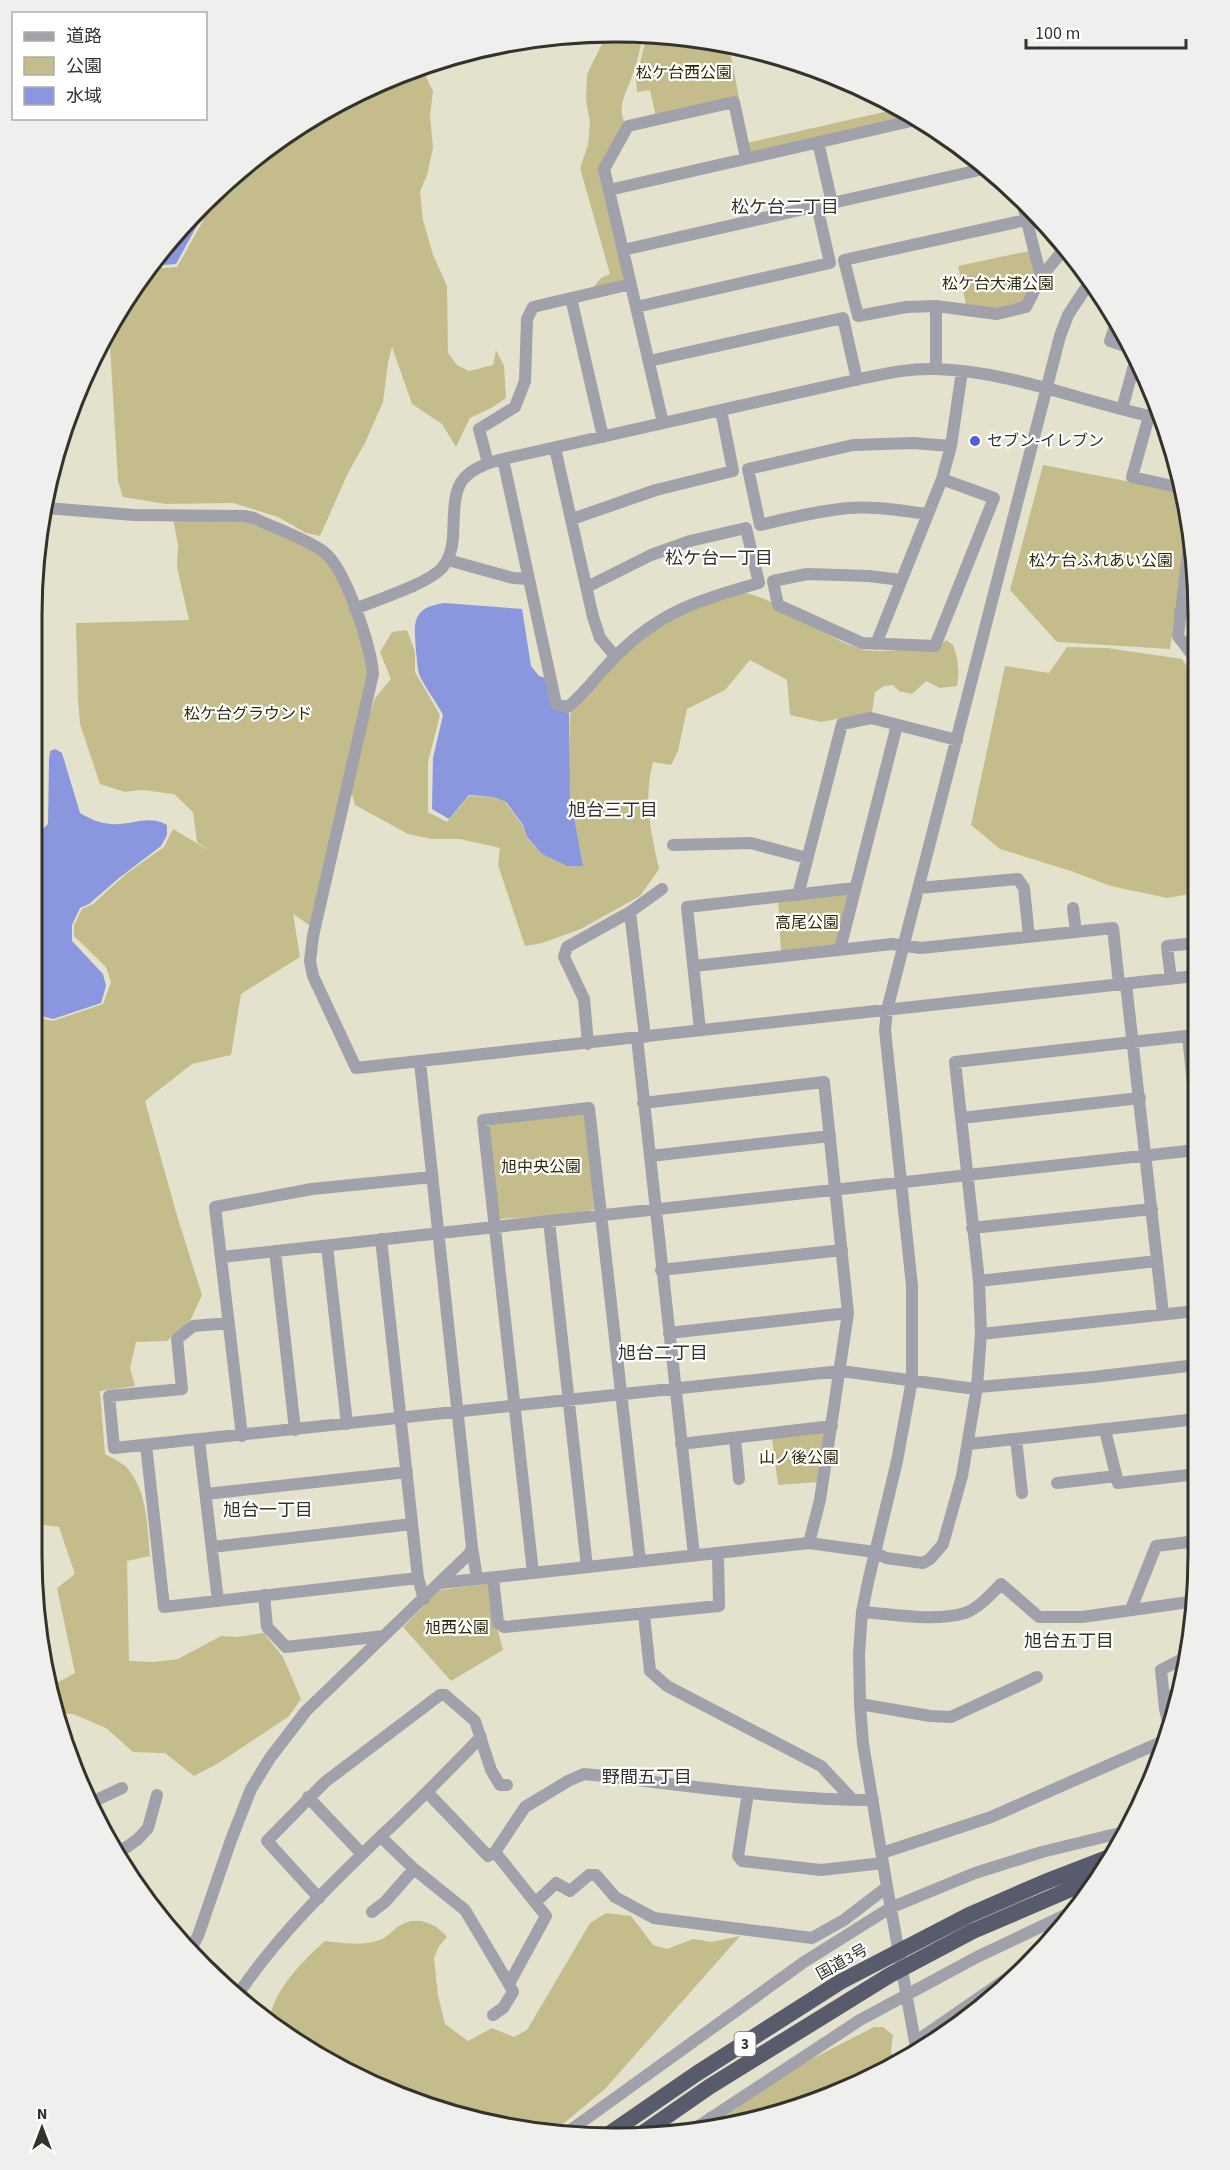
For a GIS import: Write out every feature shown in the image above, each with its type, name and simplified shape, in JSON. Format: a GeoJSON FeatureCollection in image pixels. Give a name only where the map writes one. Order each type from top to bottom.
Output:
{"type":"FeatureCollection","features":[{"type":"Feature","properties":{"kind":"highway","name":"国道3号"},"geometry":{"type":"LineString","coordinates":[[618,2128],[797,2008],[840,1982],[969,1915],[1098,1861]]}},
{"type":"Feature","properties":{"kind":"highway","name":"3"},"geometry":{"type":"LineString","coordinates":[[651,2127],[709,2087],[890,1975],[973,1931],[1084,1883]]}},
{"type":"Feature","properties":{"kind":"street"},"geometry":{"type":"LineString","coordinates":[[663,423],[604,169],[628,126],[734,102],[746,158]]}},
{"type":"Feature","properties":{"kind":"street"},"geometry":{"type":"LineString","coordinates":[[609,190],[907,122]]}},
{"type":"Feature","properties":{"kind":"street"},"geometry":{"type":"LineString","coordinates":[[818,142],[832,203],[977,171]]}},
{"type":"Feature","properties":{"kind":"street"},"geometry":{"type":"LineString","coordinates":[[623,250],[817,206],[828,252],[830,263],[636,307]]}},
{"type":"Feature","properties":{"kind":"street"},"geometry":{"type":"LineString","coordinates":[[1025,215],[1041,277]]}},
{"type":"Feature","properties":{"kind":"street"},"geometry":{"type":"LineString","coordinates":[[1026,219],[844,260],[858,316],[906,307],[936,306],[998,314],[1026,307],[1041,277],[1060,254]]}},
{"type":"Feature","properties":{"kind":"street"},"geometry":{"type":"LineString","coordinates":[[488,463],[479,429],[515,407],[525,381],[527,320],[532,307],[631,284]]}},
{"type":"Feature","properties":{"kind":"street"},"geometry":{"type":"LineString","coordinates":[[915,2043],[863,1744],[860,1704],[859,1654],[862,1612],[874,1552],[897,1461],[912,1380],[912,1286],[885,1030],[887,1010],[1060,336],[1068,315],[1085,289]]}},
{"type":"Feature","properties":{"kind":"street"},"geometry":{"type":"LineString","coordinates":[[571,298],[603,437]]}},
{"type":"Feature","properties":{"kind":"street"},"geometry":{"type":"LineString","coordinates":[[936,306],[936,369]]}},
{"type":"Feature","properties":{"kind":"street"},"geometry":{"type":"LineString","coordinates":[[649,361],[843,318],[857,380]]}},
{"type":"Feature","properties":{"kind":"street"},"geometry":{"type":"LineString","coordinates":[[1113,333],[1110,341],[1119,344]]}},
{"type":"Feature","properties":{"kind":"street"},"geometry":{"type":"LineString","coordinates":[[355,609],[433,575],[443,567],[452,550],[456,492],[467,474],[488,463],[503,459],[891,372],[936,369],[962,371],[1152,417]]}},
{"type":"Feature","properties":{"kind":"street"},"geometry":{"type":"LineString","coordinates":[[1122,409],[1133,370]]}},
{"type":"Feature","properties":{"kind":"street"},"geometry":{"type":"LineString","coordinates":[[876,644],[942,479],[951,446],[962,371]]}},
{"type":"Feature","properties":{"kind":"street"},"geometry":{"type":"LineString","coordinates":[[572,519],[656,490],[733,471],[721,410]]}},
{"type":"Feature","properties":{"kind":"street"},"geometry":{"type":"LineString","coordinates":[[1149,416],[1132,477],[1173,486]]}},
{"type":"Feature","properties":{"kind":"street"},"geometry":{"type":"LineString","coordinates":[[928,514],[882,508],[850,508],[814,512],[760,525],[748,469],[853,445],[913,443],[951,446]]}},
{"type":"Feature","properties":{"kind":"street"},"geometry":{"type":"LineString","coordinates":[[555,448],[600,638],[615,656]]}},
{"type":"Feature","properties":{"kind":"street"},"geometry":{"type":"LineString","coordinates":[[503,459],[556,704],[568,706],[615,656],[654,623],[709,596],[759,584],[746,528],[690,541],[651,555],[587,587]]}},
{"type":"Feature","properties":{"kind":"street"},"geometry":{"type":"LineString","coordinates":[[901,580],[848,574],[807,574],[773,581],[778,605],[862,643],[935,646],[994,498],[942,479]]}},
{"type":"Feature","properties":{"kind":"street"},"geometry":{"type":"LineString","coordinates":[[52,509],[100,514],[235,515],[254,518],[324,552],[340,572],[372,659],[373,674],[313,936],[310,961],[318,988],[356,1068],[1188,977]]}},
{"type":"Feature","properties":{"kind":"street"},"geometry":{"type":"LineString","coordinates":[[448,560],[513,578],[529,579]]}},
{"type":"Feature","properties":{"kind":"street"},"geometry":{"type":"LineString","coordinates":[[1186,573],[1178,636],[1188,649]]}},
{"type":"Feature","properties":{"kind":"street"},"geometry":{"type":"LineString","coordinates":[[1180,611],[1188,611]]}},
{"type":"Feature","properties":{"kind":"street"},"geometry":{"type":"LineString","coordinates":[[798,895],[842,724],[871,718],[957,740]]}},
{"type":"Feature","properties":{"kind":"street"},"geometry":{"type":"LineString","coordinates":[[840,949],[897,725]]}},
{"type":"Feature","properties":{"kind":"street"},"geometry":{"type":"LineString","coordinates":[[673,845],[751,843],[807,858]]}},
{"type":"Feature","properties":{"kind":"street"},"geometry":{"type":"LineString","coordinates":[[919,888],[1018,879],[1024,888],[1029,937]]}},
{"type":"Feature","properties":{"kind":"street"},"geometry":{"type":"LineString","coordinates":[[700,1030],[687,907],[855,888]]}},
{"type":"Feature","properties":{"kind":"street"},"geometry":{"type":"LineString","coordinates":[[588,1044],[584,999],[564,957],[567,946],[630,912],[662,889]]}},
{"type":"Feature","properties":{"kind":"street"},"geometry":{"type":"LineString","coordinates":[[1073,908],[1076,932]]}},
{"type":"Feature","properties":{"kind":"street"},"geometry":{"type":"LineString","coordinates":[[630,912],[641,1037],[643,1103],[694,1555]]}},
{"type":"Feature","properties":{"kind":"street"},"geometry":{"type":"LineString","coordinates":[[694,966],[892,944],[921,948],[1113,928],[1134,1042],[1163,1314]]}},
{"type":"Feature","properties":{"kind":"street"},"geometry":{"type":"LineString","coordinates":[[1171,979],[1167,946],[1188,944]]}},
{"type":"Feature","properties":{"kind":"street"},"geometry":{"type":"LineString","coordinates":[[440,1583],[809,1543],[874,1552],[886,1558],[904,1561],[923,1563],[930,1559],[944,1544],[969,1444],[981,1334],[979,1281],[955,1062],[1188,1035]]}},
{"type":"Feature","properties":{"kind":"street"},"geometry":{"type":"LineString","coordinates":[[420,1062],[477,1579]]}},
{"type":"Feature","properties":{"kind":"street"},"geometry":{"type":"LineString","coordinates":[[643,1103],[824,1082],[848,1313],[832,1426],[809,1543]]}},
{"type":"Feature","properties":{"kind":"street"},"geometry":{"type":"LineString","coordinates":[[961,1118],[1140,1098]]}},
{"type":"Feature","properties":{"kind":"street"},"geometry":{"type":"LineString","coordinates":[[533,1573],[483,1120],[589,1108],[640,1561]]}},
{"type":"Feature","properties":{"kind":"street"},"geometry":{"type":"LineString","coordinates":[[650,1156],[830,1136]]}},
{"type":"Feature","properties":{"kind":"street"},"geometry":{"type":"LineString","coordinates":[[222,1257],[1188,1151]]}},
{"type":"Feature","properties":{"kind":"street"},"geometry":{"type":"LineString","coordinates":[[242,1436],[215,1207],[312,1190],[432,1177]]}},
{"type":"Feature","properties":{"kind":"street"},"geometry":{"type":"LineString","coordinates":[[972,1228],[1152,1209]]}},
{"type":"Feature","properties":{"kind":"street"},"geometry":{"type":"LineString","coordinates":[[549,1221],[587,1567]]}},
{"type":"Feature","properties":{"kind":"street"},"geometry":{"type":"LineString","coordinates":[[381,1239],[418,1578],[424,1599]]}},
{"type":"Feature","properties":{"kind":"street"},"geometry":{"type":"LineString","coordinates":[[327,1246],[347,1424]]}},
{"type":"Feature","properties":{"kind":"street"},"geometry":{"type":"LineString","coordinates":[[661,1270],[842,1250]]}},
{"type":"Feature","properties":{"kind":"street"},"geometry":{"type":"LineString","coordinates":[[275,1251],[295,1430]]}},
{"type":"Feature","properties":{"kind":"street"},"geometry":{"type":"LineString","coordinates":[[979,1281],[1157,1261]]}},
{"type":"Feature","properties":{"kind":"street"},"geometry":{"type":"LineString","coordinates":[[981,1334],[1188,1312]]}},
{"type":"Feature","properties":{"kind":"street"},"geometry":{"type":"LineString","coordinates":[[669,1333],[848,1313]]}},
{"type":"Feature","properties":{"kind":"street"},"geometry":{"type":"LineString","coordinates":[[229,1323],[193,1326],[177,1339],[182,1389],[108,1396],[114,1449],[841,1371],[968,1388],[1188,1366]]}},
{"type":"Feature","properties":{"kind":"street"},"geometry":{"type":"LineString","coordinates":[[969,1444],[1188,1420]]}},
{"type":"Feature","properties":{"kind":"street"},"geometry":{"type":"LineString","coordinates":[[681,1444],[832,1426]]}},
{"type":"Feature","properties":{"kind":"street"},"geometry":{"type":"LineString","coordinates":[[1105,1430],[1118,1483],[1188,1475]]}},
{"type":"Feature","properties":{"kind":"street"},"geometry":{"type":"LineString","coordinates":[[735,1438],[739,1479]]}},
{"type":"Feature","properties":{"kind":"street"},"geometry":{"type":"LineString","coordinates":[[1016,1439],[1022,1493]]}},
{"type":"Feature","properties":{"kind":"street"},"geometry":{"type":"LineString","coordinates":[[200,1440],[218,1601]]}},
{"type":"Feature","properties":{"kind":"street"},"geometry":{"type":"LineString","coordinates":[[146,1445],[164,1607],[418,1578]]}},
{"type":"Feature","properties":{"kind":"street"},"geometry":{"type":"LineString","coordinates":[[206,1494],[407,1472]]}},
{"type":"Feature","properties":{"kind":"street"},"geometry":{"type":"LineString","coordinates":[[1057,1483],[1116,1476]]}},
{"type":"Feature","properties":{"kind":"street"},"geometry":{"type":"LineString","coordinates":[[212,1546],[412,1524]]}},
{"type":"Feature","properties":{"kind":"street"},"geometry":{"type":"LineString","coordinates":[[1131,1609],[1156,1546],[1188,1542]]}},
{"type":"Feature","properties":{"kind":"street"},"geometry":{"type":"LineString","coordinates":[[194,1943],[251,1789],[270,1758],[306,1711],[424,1599],[470,1553],[472,1547]]}},
{"type":"Feature","properties":{"kind":"street"},"geometry":{"type":"LineString","coordinates":[[493,1578],[498,1623],[504,1627],[644,1615],[719,1606],[718,1552]]}},
{"type":"Feature","properties":{"kind":"street"},"geometry":{"type":"LineString","coordinates":[[862,1612],[921,1617],[965,1613],[983,1601],[1001,1584],[1039,1617],[1082,1617],[1186,1602]]}},
{"type":"Feature","properties":{"kind":"street"},"geometry":{"type":"LineString","coordinates":[[264,1595],[267,1627],[286,1647],[384,1636]]}},
{"type":"Feature","properties":{"kind":"street"},"geometry":{"type":"LineString","coordinates":[[644,1615],[650,1671],[667,1686],[821,1766],[853,1800]]}},
{"type":"Feature","properties":{"kind":"street"},"geometry":{"type":"LineString","coordinates":[[1166,1710],[1161,1670],[1178,1661]]}},
{"type":"Feature","properties":{"kind":"street"},"geometry":{"type":"LineString","coordinates":[[860,1704],[930,1716],[951,1717],[1037,1677]]}},
{"type":"Feature","properties":{"kind":"street"},"geometry":{"type":"LineString","coordinates":[[319,1898],[267,1841],[325,1782],[440,1695],[445,1695],[475,1721],[491,1770],[500,1785],[507,1785]]}},
{"type":"Feature","properties":{"kind":"street"},"geometry":{"type":"LineString","coordinates":[[1164,1699],[1170,1696]]}},
{"type":"Feature","properties":{"kind":"street"},"geometry":{"type":"LineString","coordinates":[[241,1990],[254,1970],[319,1898],[481,1737]]}},
{"type":"Feature","properties":{"kind":"street"},"geometry":{"type":"LineString","coordinates":[[748,1793],[738,1856],[742,1861],[820,1870],[883,1858],[991,1816],[1156,1744]]}},
{"type":"Feature","properties":{"kind":"street"},"geometry":{"type":"LineString","coordinates":[[427,1792],[488,1856],[495,1852],[525,1807],[584,1774],[748,1793],[873,1800]]}},
{"type":"Feature","properties":{"kind":"street"},"geometry":{"type":"LineString","coordinates":[[97,1800],[122,1788]]}},
{"type":"Feature","properties":{"kind":"street"},"geometry":{"type":"LineString","coordinates":[[124,1849],[148,1828],[157,1795]]}},
{"type":"Feature","properties":{"kind":"street"},"geometry":{"type":"LineString","coordinates":[[308,1797],[362,1854]]}},
{"type":"Feature","properties":{"kind":"street"},"geometry":{"type":"LineString","coordinates":[[575,2127],[804,1962],[890,1908],[975,1873],[1042,1852],[1115,1834]]}},
{"type":"Feature","properties":{"kind":"street"},"geometry":{"type":"LineString","coordinates":[[381,1837],[414,1869],[465,1910],[513,1992],[503,2008],[493,2015]]}},
{"type":"Feature","properties":{"kind":"street"},"geometry":{"type":"LineString","coordinates":[[495,1852],[546,1916],[509,1984]]}},
{"type":"Feature","properties":{"kind":"street"},"geometry":{"type":"LineString","coordinates":[[372,1912],[385,1902],[414,1869]]}},
{"type":"Feature","properties":{"kind":"street"},"geometry":{"type":"LineString","coordinates":[[536,1902],[556,1883],[570,1891],[589,1875],[596,1875],[615,1897],[654,1918],[812,1938],[844,1920],[887,1887]]}},
{"type":"Feature","properties":{"kind":"street"},"geometry":{"type":"LineString","coordinates":[[720,2118],[860,2020],[977,1957],[1058,1919]]}},
{"type":"Feature","properties":{"kind":"green space"},"geometry":{"type":"Polygon","coordinates":[[[603,42],[641,43],[622,104],[625,124],[600,167],[624,281],[592,289],[601,278],[610,274],[580,168],[588,145],[590,122],[586,100],[587,74],[603,42]]]}},
{"type":"Feature","properties":{"kind":"green space","name":"松ケ台西公園"},"geometry":{"type":"Polygon","coordinates":[[[645,43],[727,53],[731,54],[739,98],[656,117],[650,90],[637,92],[636,78],[645,43]]]}},
{"type":"Feature","properties":{"kind":"green space"},"geometry":{"type":"Polygon","coordinates":[[[425,74],[433,91],[430,116],[433,148],[427,175],[420,192],[423,220],[433,255],[447,286],[448,353],[457,365],[469,371],[493,365],[496,350],[504,366],[506,398],[470,418],[456,447],[442,424],[412,404],[392,347],[383,402],[320,536],[306,533],[278,517],[233,503],[166,504],[123,497],[118,481],[110,346],[119,328],[160,267],[177,267],[205,215],[237,184],[266,160],[297,139],[362,101],[425,74]]]}},
{"type":"Feature","properties":{"kind":"green space"},"geometry":{"type":"Polygon","coordinates":[[[887,111],[903,120],[750,154],[747,143],[887,111]]]}},
{"type":"Feature","properties":{"kind":"green space","name":"松ケ台大浦公園"},"geometry":{"type":"Polygon","coordinates":[[[1033,250],[1039,276],[1025,306],[997,311],[966,305],[958,266],[1033,250]]]}},
{"type":"Feature","properties":{"kind":"green space","name":"松ケ台ふれあい公園"},"geometry":{"type":"Polygon","coordinates":[[[1043,465],[1174,490],[1184,552],[1170,649],[1057,642],[1010,590],[1043,465]]]}},
{"type":"Feature","properties":{"kind":"green space","name":"松ケ台グラウンド"},"geometry":{"type":"Polygon","coordinates":[[[173,519],[252,522],[323,556],[335,572],[346,596],[368,665],[368,683],[312,927],[293,914],[300,957],[241,994],[231,1055],[192,1064],[145,1101],[202,1295],[191,1319],[167,1341],[136,1342],[130,1368],[135,1386],[100,1391],[105,1454],[126,1467],[135,1478],[143,1499],[147,1522],[150,1556],[127,1561],[129,1661],[153,1662],[178,1659],[221,1636],[236,1637],[264,1633],[283,1657],[301,1699],[288,1717],[217,1764],[194,1776],[165,1753],[133,1752],[106,1728],[73,1714],[65,1713],[57,1683],[75,1673],[57,1588],[75,1574],[59,1527],[42,1524],[42,1018],[53,1021],[103,1004],[111,982],[106,967],[74,936],[74,925],[82,909],[93,904],[126,874],[164,847],[173,829],[210,851],[197,842],[193,812],[174,794],[142,790],[125,792],[100,784],[80,724],[76,623],[189,620],[177,567],[178,545],[173,519]]]}},
{"type":"Feature","properties":{"kind":"green space"},"geometry":{"type":"Polygon","coordinates":[[[741,592],[772,602],[831,636],[861,649],[887,651],[939,647],[946,640],[953,645],[956,655],[957,686],[940,688],[926,681],[912,694],[899,691],[893,685],[884,686],[875,692],[872,712],[821,722],[790,715],[787,680],[750,660],[725,690],[687,709],[678,751],[671,765],[653,762],[648,803],[659,869],[640,896],[581,929],[542,943],[525,946],[498,865],[500,848],[460,839],[432,839],[408,834],[355,805],[351,791],[366,726],[375,698],[391,679],[380,652],[392,632],[407,630],[415,652],[415,672],[440,715],[428,762],[428,812],[447,822],[469,796],[492,797],[505,802],[523,826],[527,838],[542,854],[567,866],[583,866],[570,806],[570,715],[576,704],[645,635],[685,610],[741,592]]]}},
{"type":"Feature","properties":{"kind":"green space"},"geometry":{"type":"Polygon","coordinates":[[[1067,647],[1107,648],[1182,659],[1188,668],[1188,894],[1167,898],[1111,886],[1000,849],[971,825],[1005,666],[1049,673],[1067,647]]]}},
{"type":"Feature","properties":{"kind":"green space","name":"高尾公園"},"geometry":{"type":"Polygon","coordinates":[[[854,890],[838,947],[781,953],[778,899],[854,890]]]}},
{"type":"Feature","properties":{"kind":"green space","name":"旭中央公園"},"geometry":{"type":"Polygon","coordinates":[[[586,1113],[594,1210],[499,1219],[489,1124],[586,1113]]]}},
{"type":"Feature","properties":{"kind":"green space","name":"山ノ後公園"},"geometry":{"type":"Polygon","coordinates":[[[827,1430],[818,1482],[778,1485],[772,1438],[827,1430]]]}},
{"type":"Feature","properties":{"kind":"green space","name":"旭西公園"},"geometry":{"type":"Polygon","coordinates":[[[492,1583],[498,1631],[503,1650],[451,1681],[403,1627],[440,1590],[492,1583]]]}},
{"type":"Feature","properties":{"kind":"green space"},"geometry":{"type":"Polygon","coordinates":[[[606,1913],[631,1916],[653,1945],[667,1949],[693,1939],[711,1942],[740,1936],[605,2089],[561,2125],[503,2117],[431,2098],[362,2069],[328,2051],[271,2013],[276,1999],[290,1977],[325,1941],[368,1943],[385,1938],[398,1926],[407,1922],[420,1921],[438,1928],[447,1937],[439,1946],[434,1958],[438,1996],[445,2024],[468,2041],[492,2028],[514,2037],[527,2030],[590,1923],[606,1913]]]}},
{"type":"Feature","properties":{"kind":"green space"},"geometry":{"type":"Polygon","coordinates":[[[874,2027],[883,2027],[893,2035],[892,2056],[868,2069],[799,2098],[726,2117],[802,2064],[874,2027]]]}},
{"type":"Feature","properties":{"kind":"water"},"geometry":{"type":"Polygon","coordinates":[[[200,221],[176,264],[161,264],[200,221]]]}},
{"type":"Feature","properties":{"kind":"water"},"geometry":{"type":"Polygon","coordinates":[[[444,603],[522,609],[531,666],[539,676],[545,678],[569,714],[570,806],[583,866],[567,866],[542,854],[527,837],[523,825],[506,802],[493,797],[469,795],[449,819],[432,809],[433,758],[443,715],[419,674],[415,625],[420,613],[425,609],[444,603]]]}},
{"type":"Feature","properties":{"kind":"water"},"geometry":{"type":"Polygon","coordinates":[[[55,749],[62,753],[80,813],[103,823],[153,820],[167,825],[167,835],[161,846],[89,904],[80,908],[72,925],[72,941],[103,974],[106,986],[101,1003],[53,1019],[42,1016],[42,830],[48,824],[50,751],[55,749]]]}},
{"type":"Feature","properties":{"kind":"place","name":"セブン-イレブン"},"geometry":{"type":"Point","coordinates":[975,441]}},
{"type":"Feature","properties":{"kind":"district","name":"松ケ台二丁目"},"geometry":{"type":"Point","coordinates":[785,207]}},
{"type":"Feature","properties":{"kind":"district","name":"松ケ台一丁目"},"geometry":{"type":"Point","coordinates":[719,558]}},
{"type":"Feature","properties":{"kind":"district","name":"旭台三丁目"},"geometry":{"type":"Point","coordinates":[613,810]}},
{"type":"Feature","properties":{"kind":"district","name":"旭台二丁目"},"geometry":{"type":"Point","coordinates":[663,1353]}},
{"type":"Feature","properties":{"kind":"district","name":"旭台一丁目"},"geometry":{"type":"Point","coordinates":[268,1510]}},
{"type":"Feature","properties":{"kind":"district","name":"旭台五丁目"},"geometry":{"type":"Point","coordinates":[1069,1641]}},
{"type":"Feature","properties":{"kind":"district","name":"野間五丁目"},"geometry":{"type":"Point","coordinates":[647,1777]}}]}
